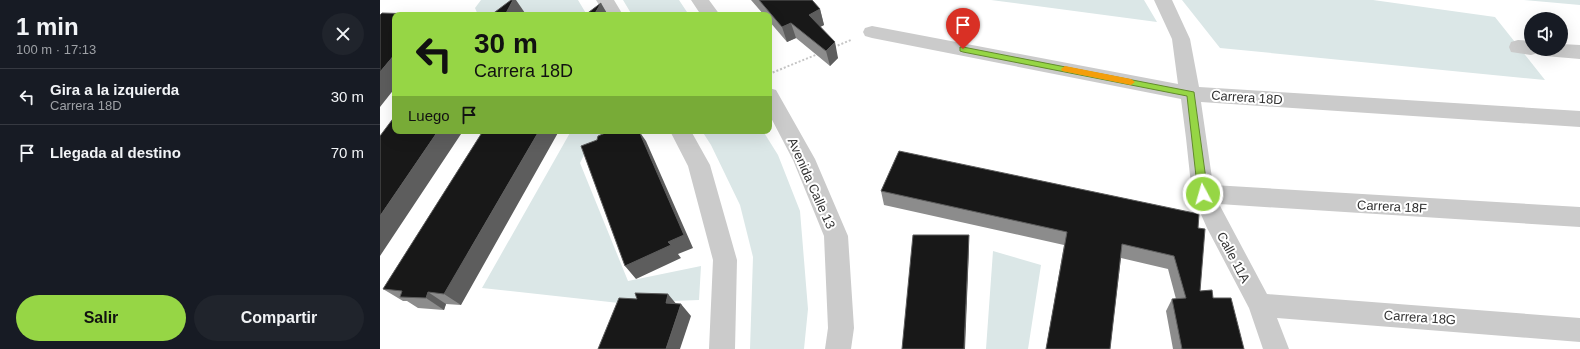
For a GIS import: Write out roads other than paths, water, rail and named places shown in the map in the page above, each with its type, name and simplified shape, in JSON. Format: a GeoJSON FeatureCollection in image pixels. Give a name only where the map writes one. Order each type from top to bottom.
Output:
{"type":"FeatureCollection","features":[{"type":"Feature","properties":{"kind":"street"},"geometry":{"type":"LineString","coordinates":[[605,0],[612,12]]}},
{"type":"Feature","properties":{"kind":"street"},"geometry":{"type":"LineString","coordinates":[[700,0],[709,12]]}},
{"type":"Feature","properties":{"kind":"street","name":"Calle 11A"},"geometry":{"type":"LineString","coordinates":[[1163,0],[1181,39],[1191,94],[1203,194],[1215,221],[1260,305],[1276,349]]}},
{"type":"Feature","properties":{"kind":"street","name":"Carrera 18D"},"geometry":{"type":"LineString","coordinates":[[872,32],[1191,94],[1580,119]]}},
{"type":"Feature","properties":{"kind":"street"},"geometry":{"type":"LineString","coordinates":[[1568,51],[1580,52]]}},
{"type":"Feature","properties":{"kind":"street","name":"Avenida Calle 13"},"geometry":{"type":"LineString","coordinates":[[772,100],[804,159],[836,236],[841,328],[838,349]]}},
{"type":"Feature","properties":{"kind":"street"},"geometry":{"type":"LineString","coordinates":[[682,134],[699,165],[725,260],[722,349]]}},
{"type":"Feature","properties":{"kind":"street","name":"Carrera 18F"},"geometry":{"type":"LineString","coordinates":[[1203,194],[1580,217]]}},
{"type":"Feature","properties":{"kind":"street","name":"Carrera 18G"},"geometry":{"type":"LineString","coordinates":[[1260,305],[1580,330]]}}]}
